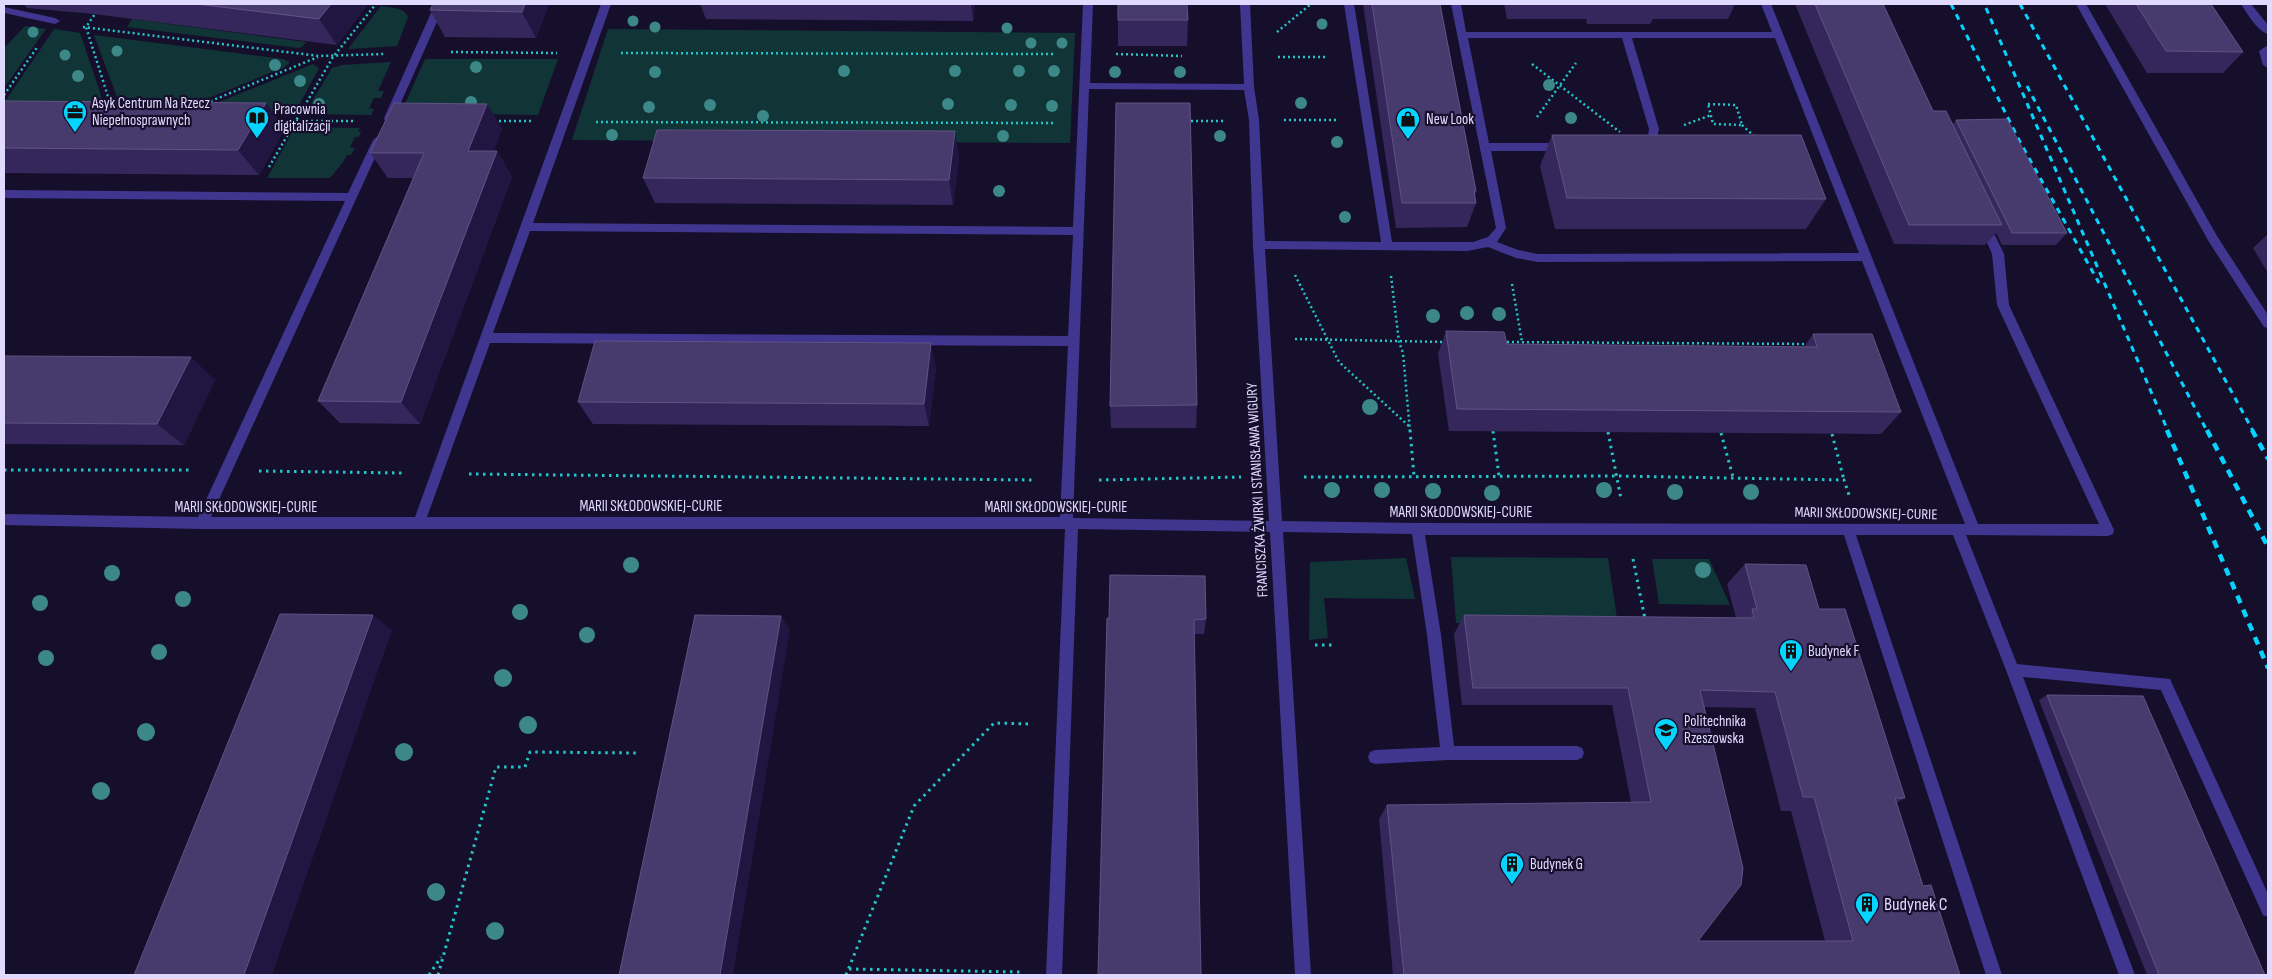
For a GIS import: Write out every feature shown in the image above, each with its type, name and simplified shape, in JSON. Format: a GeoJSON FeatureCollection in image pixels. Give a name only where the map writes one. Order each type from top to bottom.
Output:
{"type":"FeatureCollection","features":[{"type":"Feature","properties":{"kind":"street"},"geometry":{"type":"LineString","coordinates":[[202,523],[440,4]]}},
{"type":"Feature","properties":{"kind":"street"},"geometry":{"type":"LineString","coordinates":[[420,523],[606,4]]}},
{"type":"Feature","properties":{"kind":"street"},"geometry":{"type":"LineString","coordinates":[[1054,974],[1064,724],[1069,523],[1067,480],[1088,4]]}},
{"type":"Feature","properties":{"kind":"street","name":"FRANCISZKA ŻWIRKI I STANISŁAWA WIGURY"},"geometry":{"type":"LineString","coordinates":[[1245,4],[1249,87],[1254,120],[1264,338],[1303,975]]}},
{"type":"Feature","properties":{"kind":"street"},"geometry":{"type":"LineString","coordinates":[[1349,4],[1387,246]]}},
{"type":"Feature","properties":{"kind":"street"},"geometry":{"type":"LineString","coordinates":[[1456,4],[1501,228],[1497,236],[1490,243]]}},
{"type":"Feature","properties":{"kind":"street"},"geometry":{"type":"LineString","coordinates":[[1766,4],[1974,531]]}},
{"type":"Feature","properties":{"kind":"street"},"geometry":{"type":"LineString","coordinates":[[2082,4],[2213,240],[2268,324]]}},
{"type":"Feature","properties":{"kind":"street"},"geometry":{"type":"LineString","coordinates":[[2246,4],[2268,31]]}},
{"type":"Feature","properties":{"kind":"street"},"geometry":{"type":"LineString","coordinates":[[4,10],[55,21]]}},
{"type":"Feature","properties":{"kind":"street"},"geometry":{"type":"LineString","coordinates":[[1462,35],[1778,35]]}},
{"type":"Feature","properties":{"kind":"street"},"geometry":{"type":"LineString","coordinates":[[1626,35],[1654,128],[1654,136],[1650,142],[1635,147]]}},
{"type":"Feature","properties":{"kind":"street"},"geometry":{"type":"LineString","coordinates":[[2268,48],[2264,51],[2268,65]]}},
{"type":"Feature","properties":{"kind":"street"},"geometry":{"type":"LineString","coordinates":[[1084,86],[1249,87]]}},
{"type":"Feature","properties":{"kind":"street"},"geometry":{"type":"LineString","coordinates":[[1484,147],[1572,147]]}},
{"type":"Feature","properties":{"kind":"street"},"geometry":{"type":"LineString","coordinates":[[4,194],[351,197]]}},
{"type":"Feature","properties":{"kind":"street","name":"MARII SKŁODOWSKIEJ-CURIE"},"geometry":{"type":"LineString","coordinates":[[4,520],[202,523],[1069,523],[1418,529],[2108,530],[2003,305],[1998,254],[1977,209]]}},
{"type":"Feature","properties":{"kind":"street"},"geometry":{"type":"LineString","coordinates":[[526,227],[1078,232]]}},
{"type":"Feature","properties":{"kind":"street"},"geometry":{"type":"LineString","coordinates":[[1260,245],[1467,247],[1490,243],[1506,250],[1538,258],[1866,257]]}},
{"type":"Feature","properties":{"kind":"street"},"geometry":{"type":"LineString","coordinates":[[487,338],[1073,341]]}},
{"type":"Feature","properties":{"kind":"street"},"geometry":{"type":"LineString","coordinates":[[1418,529],[1434,635],[1448,753]]}},
{"type":"Feature","properties":{"kind":"street"},"geometry":{"type":"LineString","coordinates":[[1854,529],[1994,975]]}},
{"type":"Feature","properties":{"kind":"street"},"geometry":{"type":"LineString","coordinates":[[1958,531],[2013,670],[2128,975]]}},
{"type":"Feature","properties":{"kind":"street"},"geometry":{"type":"LineString","coordinates":[[2013,670],[2165,684],[2268,910]]}},
{"type":"Feature","properties":{"kind":"street"},"geometry":{"type":"LineString","coordinates":[[1375,756],[1448,753],[1577,753]]}},
{"type":"Feature","properties":{"kind":"path"},"geometry":{"type":"LineString","coordinates":[[252,196],[332,57],[376,4]]}},
{"type":"Feature","properties":{"kind":"path"},"geometry":{"type":"LineString","coordinates":[[86,27],[99,9]]}},
{"type":"Feature","properties":{"kind":"path"},"geometry":{"type":"LineString","coordinates":[[4,95],[55,21],[86,27],[332,57],[418,52],[1190,56]]}},
{"type":"Feature","properties":{"kind":"path"},"geometry":{"type":"LineString","coordinates":[[86,27],[112,110]]}},
{"type":"Feature","properties":{"kind":"path"},"geometry":{"type":"LineString","coordinates":[[1494,35],[1635,147]]}},
{"type":"Feature","properties":{"kind":"path"},"geometry":{"type":"LineString","coordinates":[[1515,146],[1597,35]]}},
{"type":"Feature","properties":{"kind":"path"},"geometry":{"type":"LineString","coordinates":[[200,105],[319,56]]}},
{"type":"Feature","properties":{"kind":"path"},"geometry":{"type":"LineString","coordinates":[[1248,56],[1358,57]]}},
{"type":"Feature","properties":{"kind":"path"},"geometry":{"type":"LineString","coordinates":[[1742,125],[1714,124],[1708,104],[1736,105],[1742,125],[1756,138]]}},
{"type":"Feature","properties":{"kind":"path"},"geometry":{"type":"LineString","coordinates":[[1177,122],[1366,120]]}},
{"type":"Feature","properties":{"kind":"path"},"geometry":{"type":"LineString","coordinates":[[266,121],[387,121]]}},
{"type":"Feature","properties":{"kind":"path"},"geometry":{"type":"LineString","coordinates":[[486,121],[1082,123]]}},
{"type":"Feature","properties":{"kind":"path"},"geometry":{"type":"LineString","coordinates":[[1280,246],[1340,362],[1410,428]]}},
{"type":"Feature","properties":{"kind":"path"},"geometry":{"type":"LineString","coordinates":[[1387,246],[1399,342],[1403,353],[1414,476]]}},
{"type":"Feature","properties":{"kind":"path"},"geometry":{"type":"LineString","coordinates":[[1506,250],[1522,342]]}},
{"type":"Feature","properties":{"kind":"path"},"geometry":{"type":"LineString","coordinates":[[1264,338],[1330,342],[1446,342]]}},
{"type":"Feature","properties":{"kind":"path"},"geometry":{"type":"LineString","coordinates":[[1494,342],[1814,344]]}},
{"type":"Feature","properties":{"kind":"path"},"geometry":{"type":"LineString","coordinates":[[1591,342],[1592,350]]}},
{"type":"Feature","properties":{"kind":"path"},"geometry":{"type":"LineString","coordinates":[[1698,344],[1700,351]]}},
{"type":"Feature","properties":{"kind":"path"},"geometry":{"type":"LineString","coordinates":[[1493,431],[1499,476]]}},
{"type":"Feature","properties":{"kind":"path"},"geometry":{"type":"LineString","coordinates":[[1608,432],[1646,625]]}},
{"type":"Feature","properties":{"kind":"path"},"geometry":{"type":"LineString","coordinates":[[1721,434],[1733,477]]}},
{"type":"Feature","properties":{"kind":"path"},"geometry":{"type":"LineString","coordinates":[[1832,434],[1854,529]]}},
{"type":"Feature","properties":{"kind":"path"},"geometry":{"type":"LineString","coordinates":[[4,470],[226,470],[1067,480],[1414,476],[1733,477],[1844,480]]}},
{"type":"Feature","properties":{"kind":"path"},"geometry":{"type":"LineString","coordinates":[[1308,645],[1332,646]]}},
{"type":"Feature","properties":{"kind":"path"},"geometry":{"type":"LineString","coordinates":[[846,975],[914,806],[994,723],[1064,724]]}},
{"type":"Feature","properties":{"kind":"path"},"geometry":{"type":"LineString","coordinates":[[438,975],[496,767],[525,767],[530,752],[639,753]]}},
{"type":"Feature","properties":{"kind":"path"},"geometry":{"type":"LineString","coordinates":[[429,975],[443,955]]}},
{"type":"Feature","properties":{"kind":"path"},"geometry":{"type":"LineString","coordinates":[[849,969],[1054,974]]}},
{"type":"Feature","properties":{"kind":"green space"},"geometry":{"type":"Polygon","coordinates":[[[381,6],[403,11],[408,17],[397,46],[348,49],[381,6]]]}},
{"type":"Feature","properties":{"kind":"green space"},"geometry":{"type":"Polygon","coordinates":[[[132,19],[306,42],[302,47],[298,48],[127,27],[132,19]]]}},
{"type":"Feature","properties":{"kind":"green space"},"geometry":{"type":"Polygon","coordinates":[[[25,26],[46,29],[4,88],[4,48],[25,26]]]}},
{"type":"Feature","properties":{"kind":"green space"},"geometry":{"type":"Polygon","coordinates":[[[54,29],[80,33],[107,113],[4,103],[54,29]]]}},
{"type":"Feature","properties":{"kind":"green space"},"geometry":{"type":"Polygon","coordinates":[[[608,29],[1075,33],[1070,143],[572,140],[608,29]]]}},
{"type":"Feature","properties":{"kind":"green space"},"geometry":{"type":"Polygon","coordinates":[[[94,35],[283,59],[290,62],[285,67],[172,113],[123,113],[94,35]]]}},
{"type":"Feature","properties":{"kind":"green space"},"geometry":{"type":"Polygon","coordinates":[[[425,59],[558,59],[538,115],[401,113],[425,59]]]}},
{"type":"Feature","properties":{"kind":"green space"},"geometry":{"type":"Polygon","coordinates":[[[391,62],[378,91],[384,91],[381,98],[374,98],[369,108],[374,109],[371,115],[307,114],[307,110],[332,68],[342,65],[391,62]]]}},
{"type":"Feature","properties":{"kind":"green space"},"geometry":{"type":"Polygon","coordinates":[[[313,64],[319,68],[297,109],[293,112],[192,113],[313,64]]]}},
{"type":"Feature","properties":{"kind":"green space"},"geometry":{"type":"Polygon","coordinates":[[[295,127],[360,128],[358,131],[361,132],[359,137],[355,137],[350,147],[355,148],[351,155],[347,155],[330,178],[267,178],[295,127]]]}},
{"type":"Feature","properties":{"kind":"green space"},"geometry":{"type":"Polygon","coordinates":[[[1451,557],[1608,558],[1618,625],[1456,623],[1451,557]]]}},
{"type":"Feature","properties":{"kind":"green space"},"geometry":{"type":"Polygon","coordinates":[[[1406,558],[1415,599],[1324,598],[1328,638],[1309,640],[1310,562],[1406,558]]]}},
{"type":"Feature","properties":{"kind":"green space"},"geometry":{"type":"Polygon","coordinates":[[[1652,559],[1709,559],[1730,605],[1659,604],[1652,559]]]}},
{"type":"Feature","properties":{"kind":"building"},"geometry":{"type":"Polygon","coordinates":[[[197,4],[331,4],[319,19],[197,4]]]}},
{"type":"Feature","properties":{"kind":"building"},"geometry":{"type":"Polygon","coordinates":[[[433,4],[525,4],[522,12],[430,10],[433,4]]]}},
{"type":"Feature","properties":{"kind":"building"},"geometry":{"type":"Polygon","coordinates":[[[1118,4],[1187,4],[1188,20],[1118,20],[1118,4]]]}},
{"type":"Feature","properties":{"kind":"building"},"geometry":{"type":"Polygon","coordinates":[[[1372,4],[1440,4],[1476,191],[1474,191],[1476,203],[1402,203],[1372,4]]]}},
{"type":"Feature","properties":{"kind":"building"},"geometry":{"type":"Polygon","coordinates":[[[1815,4],[1883,4],[1933,111],[1946,111],[2002,225],[1909,225],[1815,4]]]}},
{"type":"Feature","properties":{"kind":"building"},"geometry":{"type":"Polygon","coordinates":[[[2136,4],[2211,4],[2243,52],[2166,51],[2136,4]]]}},
{"type":"Feature","properties":{"kind":"building"},"geometry":{"type":"Polygon","coordinates":[[[4,101],[266,103],[238,150],[4,148],[4,101]]]}},
{"type":"Feature","properties":{"kind":"building"},"geometry":{"type":"Polygon","coordinates":[[[394,103],[487,104],[468,151],[497,151],[401,402],[318,401],[424,153],[370,153],[394,103]]]}},
{"type":"Feature","properties":{"kind":"building"},"geometry":{"type":"Polygon","coordinates":[[[1116,103],[1190,103],[1197,405],[1110,406],[1116,103]]]}},
{"type":"Feature","properties":{"kind":"building"},"geometry":{"type":"Polygon","coordinates":[[[2007,119],[2067,233],[2012,233],[1956,120],[2007,119]]]}},
{"type":"Feature","properties":{"kind":"building"},"geometry":{"type":"Polygon","coordinates":[[[657,130],[955,131],[949,180],[643,178],[657,130]]]}},
{"type":"Feature","properties":{"kind":"building"},"geometry":{"type":"Polygon","coordinates":[[[1552,135],[1801,135],[1826,199],[1567,198],[1552,135]]]}},
{"type":"Feature","properties":{"kind":"building"},"geometry":{"type":"Polygon","coordinates":[[[1446,331],[1504,332],[1507,344],[1817,347],[1813,334],[1872,334],[1901,412],[1457,409],[1446,331]]]}},
{"type":"Feature","properties":{"kind":"building"},"geometry":{"type":"Polygon","coordinates":[[[595,341],[931,343],[924,404],[578,402],[595,341]]]}},
{"type":"Feature","properties":{"kind":"building"},"geometry":{"type":"Polygon","coordinates":[[[4,356],[191,357],[157,424],[4,423],[4,356]]]}},
{"type":"Feature","properties":{"kind":"building"},"geometry":{"type":"Polygon","coordinates":[[[1745,564],[1806,565],[1819,609],[1845,609],[1905,798],[1895,798],[1923,886],[1931,885],[1960,975],[1404,975],[1387,805],[1651,802],[1628,688],[1473,688],[1464,615],[1754,618],[1752,609],[1757,609],[1745,564]],[[1700,690],[1743,868],[1741,885],[1698,941],[1853,941],[1814,797],[1803,797],[1775,692],[1700,690]]]}},
{"type":"Feature","properties":{"kind":"building"},"geometry":{"type":"Polygon","coordinates":[[[1110,575],[1205,576],[1206,619],[1194,620],[1201,975],[1098,975],[1107,618],[1109,619],[1110,575]]]}},
{"type":"Feature","properties":{"kind":"building"},"geometry":{"type":"Polygon","coordinates":[[[280,614],[373,615],[244,975],[134,975],[280,614]]]}},
{"type":"Feature","properties":{"kind":"building"},"geometry":{"type":"Polygon","coordinates":[[[695,615],[781,616],[720,975],[619,975],[695,615]]]}},
{"type":"Feature","properties":{"kind":"building"},"geometry":{"type":"Polygon","coordinates":[[[2047,695],[2143,696],[2265,975],[2159,975],[2047,695]]]}},
{"type":"Feature","properties":{"kind":"railway"},"geometry":{"type":"LineString","coordinates":[[1951,4],[2020,142],[2099,283]]}},
{"type":"Feature","properties":{"kind":"railway"},"geometry":{"type":"LineString","coordinates":[[2020,4],[2253,431]]}},
{"type":"Feature","properties":{"kind":"railway"},"geometry":{"type":"LineString","coordinates":[[1986,8],[2168,431]]}},
{"type":"Feature","properties":{"kind":"railway"},"geometry":{"type":"LineString","coordinates":[[2027,86],[2207,431]]}},
{"type":"Feature","properties":{"kind":"railway"},"geometry":{"type":"LineString","coordinates":[[2167,430],[2268,668]]}},
{"type":"Feature","properties":{"kind":"railway"},"geometry":{"type":"LineString","coordinates":[[2207,430],[2268,547]]}},
{"type":"Feature","properties":{"kind":"railway"},"geometry":{"type":"LineString","coordinates":[[2252,430],[2268,459]]}},
{"type":"Feature","properties":{"kind":"place","name":"Asyk Centrum Na Rzecz Niepełnosprawnych"},"geometry":{"type":"Point","coordinates":[75,133]}},
{"type":"Feature","properties":{"kind":"place","name":"Pracownia digitalizacji"},"geometry":{"type":"Point","coordinates":[257,139]}},
{"type":"Feature","properties":{"kind":"place","name":"New Look"},"geometry":{"type":"Point","coordinates":[1408,140]}},
{"type":"Feature","properties":{"kind":"place","name":"Budynek F"},"geometry":{"type":"Point","coordinates":[1791,672]}},
{"type":"Feature","properties":{"kind":"place","name":"Politechnika Rzeszowska"},"geometry":{"type":"Point","coordinates":[1666,751]}},
{"type":"Feature","properties":{"kind":"place","name":"Budynek G"},"geometry":{"type":"Point","coordinates":[1512,885]}},
{"type":"Feature","properties":{"kind":"place","name":"Budynek C"},"geometry":{"type":"Point","coordinates":[1867,925]}}]}
